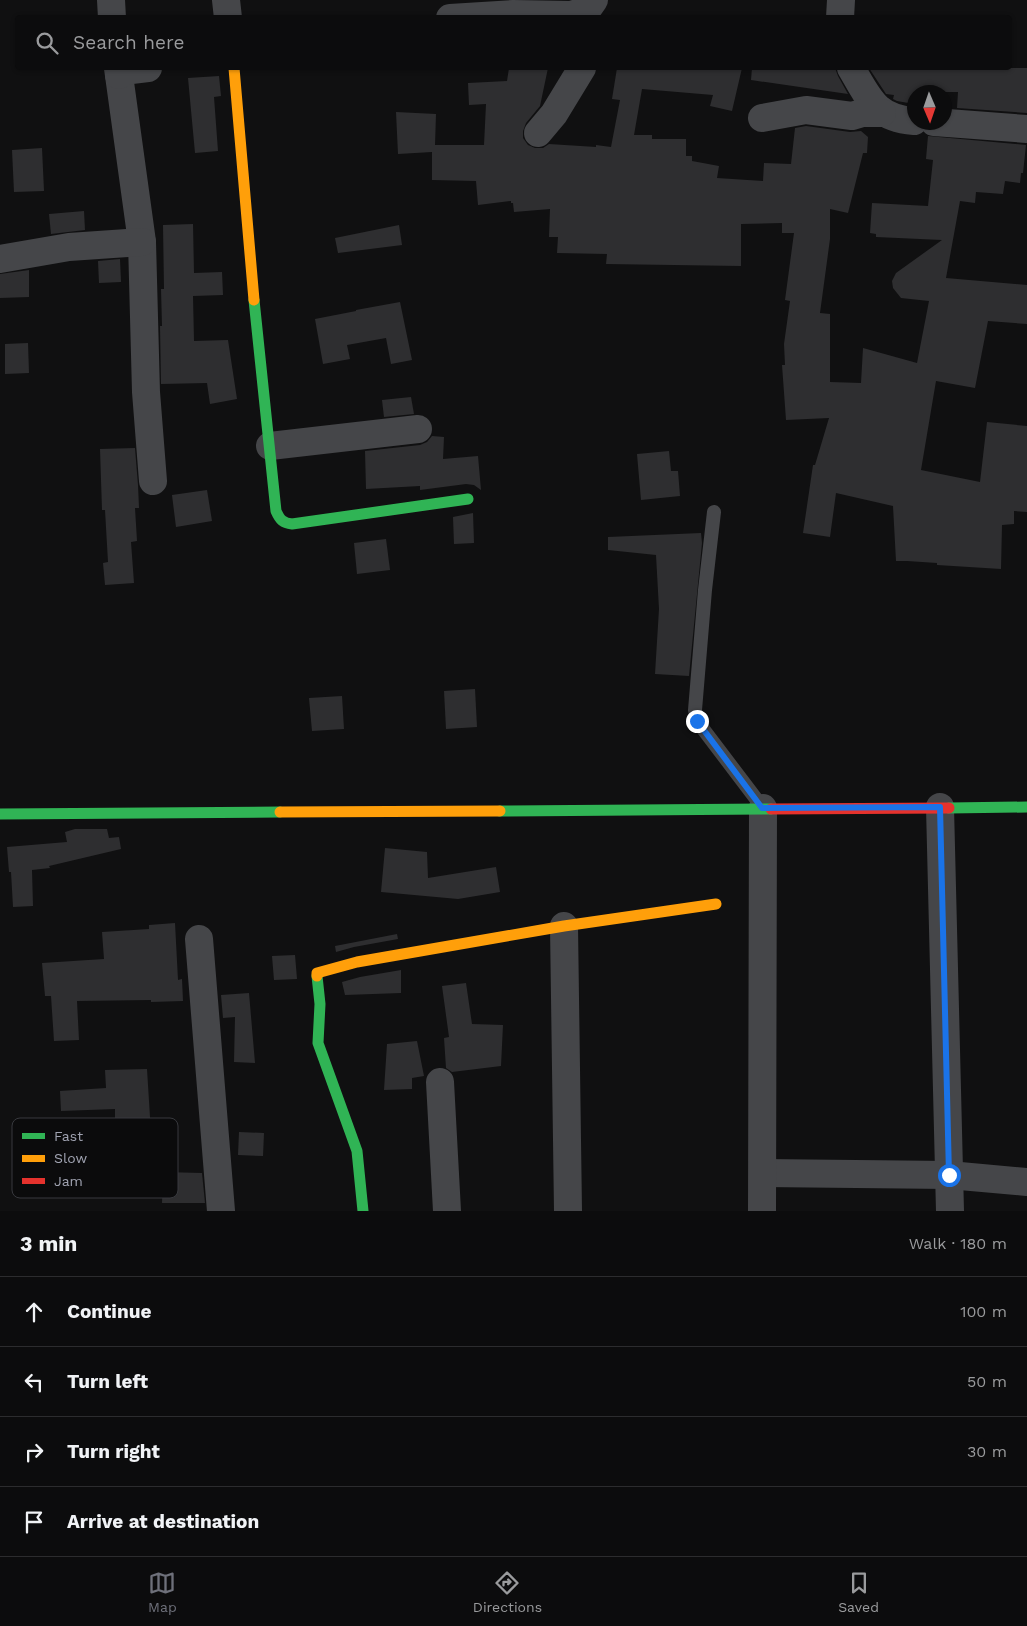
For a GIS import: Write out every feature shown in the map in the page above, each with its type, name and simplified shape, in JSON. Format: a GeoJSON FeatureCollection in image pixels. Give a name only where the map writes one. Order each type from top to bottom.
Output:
{"type":"FeatureCollection","features":[{"type":"Feature","properties":{"kind":"street"},"geometry":{"type":"LineString","coordinates":[[110,0],[112,15]]}},
{"type":"Feature","properties":{"kind":"street"},"geometry":{"type":"LineString","coordinates":[[226,0],[228,15]]}},
{"type":"Feature","properties":{"kind":"street"},"geometry":{"type":"LineString","coordinates":[[840,15],[841,0]]}},
{"type":"Feature","properties":{"kind":"street"},"geometry":{"type":"LineString","coordinates":[[497,15],[571,15],[589,9]]}},
{"type":"Feature","properties":{"kind":"street"},"geometry":{"type":"LineString","coordinates":[[136,70],[118,71],[142,242],[146,392],[153,481]]}},
{"type":"Feature","properties":{"kind":"street"},"geometry":{"type":"LineString","coordinates":[[234,70],[255,308],[276,511],[279,518],[284,523],[292,524],[468,499]]}},
{"type":"Feature","properties":{"kind":"street"},"geometry":{"type":"LineString","coordinates":[[538,133],[554,114],[581,70]]}},
{"type":"Feature","properties":{"kind":"street"},"geometry":{"type":"LineString","coordinates":[[852,70],[872,102],[882,113]]}},
{"type":"Feature","properties":{"kind":"street"},"geometry":{"type":"LineString","coordinates":[[762,118],[806,110],[852,116],[882,113],[907,120]]}},
{"type":"Feature","properties":{"kind":"street"},"geometry":{"type":"LineString","coordinates":[[952,123],[1027,129]]}},
{"type":"Feature","properties":{"kind":"street"},"geometry":{"type":"LineString","coordinates":[[0,259],[69,247],[142,242]]}},
{"type":"Feature","properties":{"kind":"street"},"geometry":{"type":"LineString","coordinates":[[270,446],[418,429]]}},
{"type":"Feature","properties":{"kind":"street"},"geometry":{"type":"LineString","coordinates":[[940,807],[950,1211]]}},
{"type":"Feature","properties":{"kind":"street"},"geometry":{"type":"LineString","coordinates":[[0,814],[1027,807]]}},
{"type":"Feature","properties":{"kind":"street"},"geometry":{"type":"LineString","coordinates":[[762,808],[762,1211]]}},
{"type":"Feature","properties":{"kind":"street"},"geometry":{"type":"LineString","coordinates":[[363,1211],[357,1151],[318,1043],[320,1004],[317,973],[357,962],[564,926],[716,904]]}},
{"type":"Feature","properties":{"kind":"street"},"geometry":{"type":"LineString","coordinates":[[564,926],[568,1211]]}},
{"type":"Feature","properties":{"kind":"street"},"geometry":{"type":"LineString","coordinates":[[198,939],[221,1211]]}},
{"type":"Feature","properties":{"kind":"street"},"geometry":{"type":"LineString","coordinates":[[440,1082],[447,1211]]}},
{"type":"Feature","properties":{"kind":"street"},"geometry":{"type":"LineString","coordinates":[[762,1173],[949,1175],[1027,1182]]}},
{"type":"Feature","properties":{"kind":"lane"},"geometry":{"type":"LineString","coordinates":[[714,512],[705,590],[695,710],[697,721],[762,808]]}},
{"type":"Feature","properties":{"kind":"building"},"geometry":{"type":"Polygon","coordinates":[[[1012,68],[1027,68],[1027,113],[957,108],[958,92],[952,92],[952,85],[907,85],[907,103],[893,99],[894,95],[886,94],[870,70],[1012,70],[1012,68]]]}},
{"type":"Feature","properties":{"kind":"building"},"geometry":{"type":"Polygon","coordinates":[[[509,70],[548,70],[540,106],[526,123],[523,131],[523,138],[528,145],[535,148],[543,148],[549,144],[611,147],[620,100],[612,99],[617,70],[742,70],[732,111],[710,106],[713,95],[642,89],[634,135],[652,135],[652,139],[686,139],[686,156],[692,156],[692,161],[719,166],[717,178],[763,181],[764,163],[791,164],[795,128],[806,126],[850,132],[861,131],[868,137],[867,153],[863,153],[848,213],[830,209],[830,239],[820,313],[830,314],[830,382],[861,383],[863,348],[917,363],[929,301],[901,298],[893,288],[892,281],[896,273],[942,240],[876,237],[876,234],[870,233],[872,203],[928,206],[933,160],[926,159],[928,136],[1026,145],[1020,183],[1005,181],[1003,194],[976,192],[975,203],[960,201],[946,278],[1027,285],[1027,324],[988,321],[975,388],[936,381],[921,470],[980,482],[987,422],[1027,426],[1027,512],[1014,511],[1014,524],[1002,525],[1001,569],[896,561],[893,506],[836,493],[830,537],[803,533],[813,465],[815,465],[829,418],[786,420],[782,365],[785,365],[784,344],[790,301],[785,300],[794,233],[782,233],[782,223],[741,224],[741,266],[606,264],[607,254],[557,253],[558,237],[549,237],[550,209],[514,212],[511,201],[478,205],[476,181],[432,180],[432,152],[398,154],[396,112],[436,114],[435,145],[484,145],[486,104],[469,105],[468,83],[507,81],[509,70]]]}},
{"type":"Feature","properties":{"kind":"building"},"geometry":{"type":"Polygon","coordinates":[[[752,70],[836,70],[848,94],[751,80],[752,70]]]}},
{"type":"Feature","properties":{"kind":"building"},"geometry":{"type":"Polygon","coordinates":[[[219,76],[221,96],[214,97],[218,151],[195,153],[188,78],[219,76]]]}},
{"type":"Feature","properties":{"kind":"building"},"geometry":{"type":"Polygon","coordinates":[[[42,148],[44,191],[14,192],[12,150],[42,148]]]}},
{"type":"Feature","properties":{"kind":"building"},"geometry":{"type":"Polygon","coordinates":[[[84,211],[85,230],[51,234],[49,214],[84,211]]]}},
{"type":"Feature","properties":{"kind":"building"},"geometry":{"type":"Polygon","coordinates":[[[193,224],[194,273],[222,272],[223,295],[193,296],[194,341],[228,340],[237,399],[210,404],[207,383],[161,384],[161,289],[164,289],[163,225],[193,224]]]}},
{"type":"Feature","properties":{"kind":"building"},"geometry":{"type":"Polygon","coordinates":[[[399,225],[402,245],[338,253],[335,238],[399,225]]]}},
{"type":"Feature","properties":{"kind":"building"},"geometry":{"type":"Polygon","coordinates":[[[120,259],[121,282],[99,283],[98,261],[120,259]]]}},
{"type":"Feature","properties":{"kind":"building"},"geometry":{"type":"Polygon","coordinates":[[[29,270],[29,297],[0,298],[0,274],[29,270]]]}},
{"type":"Feature","properties":{"kind":"building"},"geometry":{"type":"Polygon","coordinates":[[[400,302],[412,360],[391,364],[386,338],[347,345],[350,359],[323,364],[315,319],[400,302]]]}},
{"type":"Feature","properties":{"kind":"building"},"geometry":{"type":"Polygon","coordinates":[[[28,343],[29,373],[5,374],[5,344],[28,343]]]}},
{"type":"Feature","properties":{"kind":"building"},"geometry":{"type":"Polygon","coordinates":[[[411,397],[414,414],[384,417],[382,400],[411,397]]]}},
{"type":"Feature","properties":{"kind":"building"},"geometry":{"type":"Polygon","coordinates":[[[432,436],[444,437],[443,459],[478,456],[481,490],[474,485],[466,484],[420,490],[420,486],[366,489],[365,451],[420,445],[427,442],[432,436]]]}},
{"type":"Feature","properties":{"kind":"building"},"geometry":{"type":"Polygon","coordinates":[[[135,448],[139,508],[135,508],[137,541],[131,542],[134,583],[105,585],[103,563],[108,562],[105,510],[102,510],[100,449],[135,448]]]}},
{"type":"Feature","properties":{"kind":"building"},"geometry":{"type":"Polygon","coordinates":[[[669,451],[671,471],[678,471],[680,496],[641,500],[637,454],[669,451]]]}},
{"type":"Feature","properties":{"kind":"building"},"geometry":{"type":"Polygon","coordinates":[[[207,490],[212,521],[176,527],[172,495],[207,490]]]}},
{"type":"Feature","properties":{"kind":"building"},"geometry":{"type":"Polygon","coordinates":[[[473,513],[474,543],[454,544],[453,517],[473,513]]]}},
{"type":"Feature","properties":{"kind":"building"},"geometry":{"type":"Polygon","coordinates":[[[701,533],[702,543],[689,676],[655,674],[659,609],[656,555],[608,550],[608,537],[701,533]]]}},
{"type":"Feature","properties":{"kind":"building"},"geometry":{"type":"Polygon","coordinates":[[[386,539],[390,570],[357,574],[354,543],[386,539]]]}},
{"type":"Feature","properties":{"kind":"building"},"geometry":{"type":"Polygon","coordinates":[[[475,689],[477,727],[446,729],[444,691],[475,689]]]}},
{"type":"Feature","properties":{"kind":"building"},"geometry":{"type":"Polygon","coordinates":[[[342,696],[344,729],[312,731],[309,698],[342,696]]]}},
{"type":"Feature","properties":{"kind":"building"},"geometry":{"type":"Polygon","coordinates":[[[75,829],[107,829],[109,838],[119,837],[121,849],[49,866],[50,868],[32,870],[33,906],[13,907],[7,847],[67,842],[65,832],[75,829]]]}},
{"type":"Feature","properties":{"kind":"building"},"geometry":{"type":"Polygon","coordinates":[[[385,848],[427,852],[428,878],[496,867],[500,892],[458,899],[381,892],[385,848]]]}},
{"type":"Feature","properties":{"kind":"building"},"geometry":{"type":"Polygon","coordinates":[[[175,923],[178,980],[182,979],[183,1001],[77,1001],[79,1040],[54,1041],[51,996],[45,996],[42,963],[104,959],[102,932],[149,929],[149,925],[175,923]]]}},
{"type":"Feature","properties":{"kind":"building"},"geometry":{"type":"Polygon","coordinates":[[[397,934],[398,939],[336,952],[335,946],[397,934]]]}},
{"type":"Feature","properties":{"kind":"building"},"geometry":{"type":"Polygon","coordinates":[[[295,955],[297,979],[274,980],[272,956],[295,955]]]}},
{"type":"Feature","properties":{"kind":"building"},"geometry":{"type":"Polygon","coordinates":[[[401,970],[401,993],[345,995],[342,982],[401,970]]]}},
{"type":"Feature","properties":{"kind":"building"},"geometry":{"type":"Polygon","coordinates":[[[466,983],[472,1024],[503,1025],[501,1066],[452,1072],[446,1068],[444,1038],[449,1037],[442,986],[466,983]]]}},
{"type":"Feature","properties":{"kind":"building"},"geometry":{"type":"Polygon","coordinates":[[[249,993],[255,1063],[234,1062],[235,1017],[223,1018],[221,995],[249,993]]]}},
{"type":"Feature","properties":{"kind":"building"},"geometry":{"type":"Polygon","coordinates":[[[417,1041],[424,1076],[412,1078],[412,1089],[384,1090],[387,1044],[417,1041]]]}},
{"type":"Feature","properties":{"kind":"building"},"geometry":{"type":"Polygon","coordinates":[[[147,1069],[150,1118],[115,1118],[115,1109],[61,1111],[60,1091],[106,1088],[105,1070],[147,1069]]]}},
{"type":"Feature","properties":{"kind":"building"},"geometry":{"type":"Polygon","coordinates":[[[239,1132],[264,1133],[263,1156],[238,1155],[239,1132]]]}},
{"type":"Feature","properties":{"kind":"building"},"geometry":{"type":"Polygon","coordinates":[[[178,1172],[202,1173],[205,1203],[162,1203],[162,1198],[178,1198],[178,1172]]]}},
{"type":"Feature","properties":{"kind":"traffic: fast"},"geometry":{"type":"LineString","coordinates":[[254,300],[276,511],[282,520],[292,524],[468,499]]}},
{"type":"Feature","properties":{"kind":"traffic: fast"},"geometry":{"type":"LineString","coordinates":[[949,808],[1027,807]]}},
{"type":"Feature","properties":{"kind":"traffic: fast"},"geometry":{"type":"LineString","coordinates":[[500,811],[771,809]]}},
{"type":"Feature","properties":{"kind":"traffic: fast"},"geometry":{"type":"LineString","coordinates":[[0,814],[280,812]]}},
{"type":"Feature","properties":{"kind":"traffic: fast"},"geometry":{"type":"LineString","coordinates":[[317,976],[320,1004],[318,1043],[357,1151],[363,1211]]}},
{"type":"Feature","properties":{"kind":"traffic: slow"},"geometry":{"type":"LineString","coordinates":[[234,70],[254,300]]}},
{"type":"Feature","properties":{"kind":"traffic: slow"},"geometry":{"type":"LineString","coordinates":[[280,812],[500,811]]}},
{"type":"Feature","properties":{"kind":"traffic: slow"},"geometry":{"type":"LineString","coordinates":[[317,976],[317,973],[357,962],[564,926],[716,904]]}},
{"type":"Feature","properties":{"kind":"traffic: jam"},"geometry":{"type":"LineString","coordinates":[[771,809],[949,808]]}},
{"type":"Feature","properties":{"kind":"route"},"geometry":{"type":"LineString","coordinates":[[697,721],[762,808],[940,807],[949,1175]]}}]}
